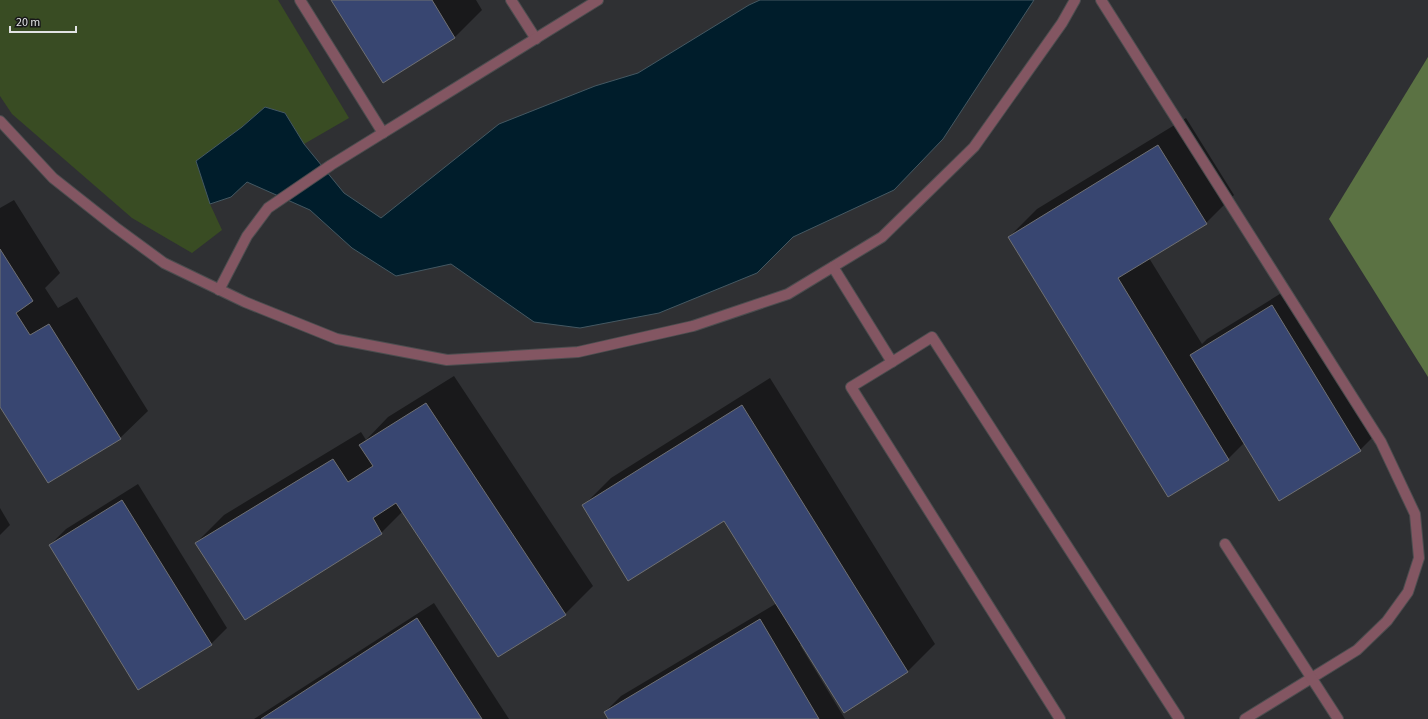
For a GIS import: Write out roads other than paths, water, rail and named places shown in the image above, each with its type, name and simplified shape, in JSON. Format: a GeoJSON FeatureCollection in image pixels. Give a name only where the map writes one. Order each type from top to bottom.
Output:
{"type":"FeatureCollection","features":[{"type":"Feature","properties":{"kind":"lane"},"geometry":{"type":"LineString","coordinates":[[300,0],[382,133]]}},
{"type":"Feature","properties":{"kind":"lane"},"geometry":{"type":"LineString","coordinates":[[510,0],[536,39]]}},
{"type":"Feature","properties":{"kind":"lane"},"geometry":{"type":"LineString","coordinates":[[219,290],[247,236],[268,208],[331,165],[598,0]]}},
{"type":"Feature","properties":{"kind":"lane"},"geometry":{"type":"LineString","coordinates":[[0,121],[53,178],[115,227],[164,263],[246,302],[337,339],[447,360],[578,352],[692,326],[788,294],[882,237],[974,147],[1062,23],[1075,0]]}},
{"type":"Feature","properties":{"kind":"lane"},"geometry":{"type":"LineString","coordinates":[[1101,0],[1381,442],[1415,514],[1419,558],[1408,592],[1387,621],[1357,650],[1244,719]]}},
{"type":"Feature","properties":{"kind":"lane"},"geometry":{"type":"LineString","coordinates":[[833,267],[892,362]]}},
{"type":"Feature","properties":{"kind":"lane"},"geometry":{"type":"LineString","coordinates":[[1060,719],[851,387],[932,337],[1179,719]]}},
{"type":"Feature","properties":{"kind":"lane"},"geometry":{"type":"LineString","coordinates":[[1225,544],[1338,719]]}},
{"type":"Feature","properties":{"kind":"water"},"geometry":{"type":"Polygon","coordinates":[[[760,0],[1034,0],[943,139],[894,190],[793,237],[757,273],[659,313],[580,328],[534,322],[451,264],[396,276],[352,248],[310,210],[247,182],[231,197],[210,204],[196,161],[242,127],[265,107],[285,113],[304,144],[344,193],[381,218],[499,124],[595,86],[638,73],[749,5],[760,0]]]}}]}
